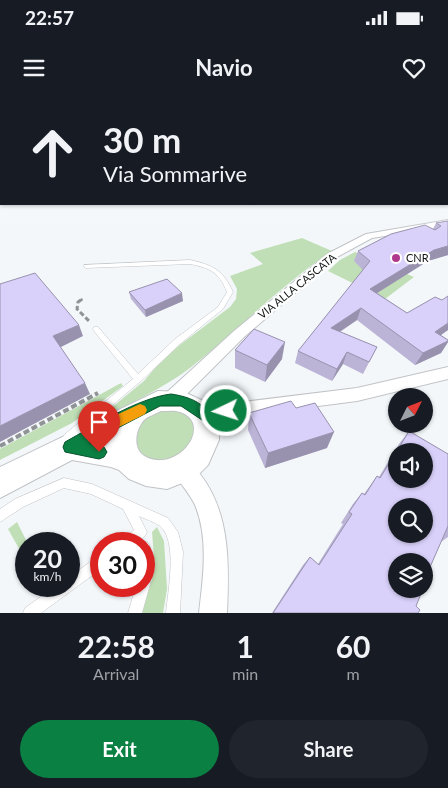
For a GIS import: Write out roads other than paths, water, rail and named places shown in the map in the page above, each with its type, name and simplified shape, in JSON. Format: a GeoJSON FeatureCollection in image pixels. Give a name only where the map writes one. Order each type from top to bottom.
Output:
{"type":"FeatureCollection","features":[{"type":"Feature","properties":{"kind":"street","name":"VIA ALLA CASCATA"},"geometry":{"type":"LineString","coordinates":[[171,399],[239,334],[332,256],[369,236],[421,231],[448,223]]}},
{"type":"Feature","properties":{"kind":"street"},"geometry":{"type":"LineString","coordinates":[[202,414],[353,397],[413,384],[448,373]]}},
{"type":"Feature","properties":{"kind":"street"},"geometry":{"type":"LineString","coordinates":[[0,483],[152,403],[171,399],[189,403],[202,414],[207,424],[208,436],[204,449],[195,460],[183,469],[167,474],[152,474],[138,469],[128,460],[113,454],[71,447]]}},
{"type":"Feature","properties":{"kind":"street"},"geometry":{"type":"LineString","coordinates":[[128,460],[123,449],[122,438],[127,424],[134,414]]}},
{"type":"Feature","properties":{"kind":"street"},"geometry":{"type":"LineString","coordinates":[[183,469],[203,498],[213,529],[215,589],[213,613]]}},
{"type":"Feature","properties":{"kind":"lane"},"geometry":{"type":"LineString","coordinates":[[35,464],[138,379],[178,341],[221,308],[230,292],[225,278],[205,264],[190,262],[86,266]]}},
{"type":"Feature","properties":{"kind":"lane"},"geometry":{"type":"LineString","coordinates":[[96,329],[138,379]]}},
{"type":"Feature","properties":{"kind":"lane"},"geometry":{"type":"LineString","coordinates":[[0,516],[20,503],[64,483],[92,489],[164,522],[174,536],[177,552],[173,613]]}},
{"type":"Feature","properties":{"kind":"lane"},"geometry":{"type":"LineString","coordinates":[[128,506],[139,532]]}},
{"type":"Feature","properties":{"kind":"lane"},"geometry":{"type":"LineString","coordinates":[[80,577],[90,569]]}},
{"type":"Feature","properties":{"kind":"lane"},"geometry":{"type":"LineString","coordinates":[[30,613],[53,597]]}},
{"type":"Feature","properties":{"kind":"lane"},"geometry":{"type":"LineString","coordinates":[[135,613],[140,597]]}},
{"type":"Feature","properties":{"kind":"place","name":"CNR"},"geometry":{"type":"Point","coordinates":[396,258]}}]}
